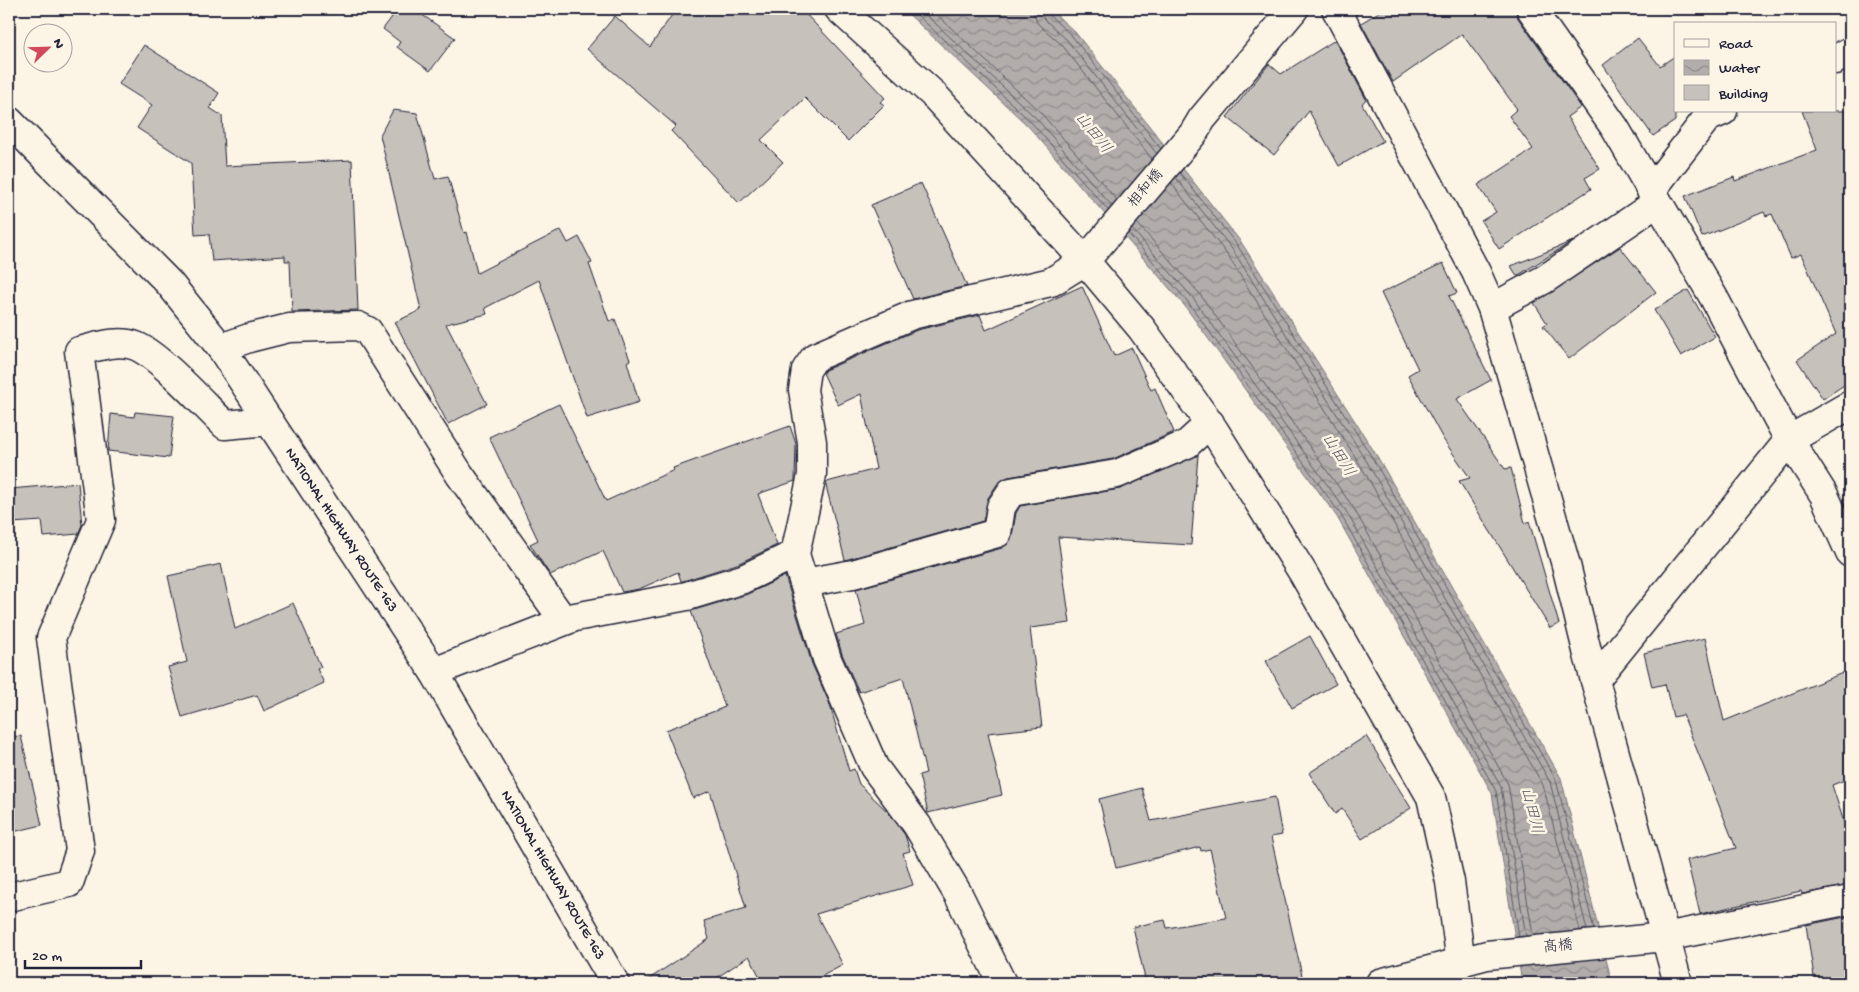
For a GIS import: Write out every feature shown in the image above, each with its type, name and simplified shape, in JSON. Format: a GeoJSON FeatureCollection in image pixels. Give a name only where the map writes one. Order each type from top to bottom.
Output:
{"type":"FeatureCollection","features":[{"type":"Feature","properties":{"kind":"main road"},"geometry":{"type":"LineString","coordinates":[[839,9],[933,94],[1092,252],[1142,329],[1210,423],[1302,573],[1431,797],[1450,882],[1474,959]]}},
{"type":"Feature","properties":{"kind":"main road","name":"相和橋"},"geometry":{"type":"LineString","coordinates":[[795,554],[812,475],[812,442],[803,390],[806,370],[815,357],[912,316],[1051,282],[1092,252],[1193,134],[1202,119],[1294,9]]}},
{"type":"Feature","properties":{"kind":"main road"},"geometry":{"type":"LineString","coordinates":[[1336,9],[1476,272],[1492,308],[1566,564],[1595,680],[1678,983]]}},
{"type":"Feature","properties":{"kind":"main road"},"geometry":{"type":"LineString","coordinates":[[1531,9],[1615,128],[1714,298],[1789,440],[1824,495],[1850,553]]}},
{"type":"Feature","properties":{"kind":"main road"},"geometry":{"type":"LineString","coordinates":[[1836,59],[1850,51]]}},
{"type":"Feature","properties":{"kind":"main road"},"geometry":{"type":"LineString","coordinates":[[1492,308],[1545,279],[1655,197],[1707,118],[1721,112]]}},
{"type":"Feature","properties":{"kind":"main road","name":"NATIONAL HIGHWAY ROUTE 163"},"geometry":{"type":"LineString","coordinates":[[9,120],[169,283],[221,348],[434,672],[615,983]]}},
{"type":"Feature","properties":{"kind":"main road"},"geometry":{"type":"LineString","coordinates":[[221,348],[249,338],[289,328],[358,326],[368,331],[466,482],[564,621]]}},
{"type":"Feature","properties":{"kind":"main road"},"geometry":{"type":"LineString","coordinates":[[9,897],[69,883],[80,851],[51,638],[101,520],[79,351],[113,343],[135,346],[159,363],[225,425],[269,420]]}},
{"type":"Feature","properties":{"kind":"main road"},"geometry":{"type":"LineString","coordinates":[[1595,680],[1789,440],[1850,405]]}},
{"type":"Feature","properties":{"kind":"main road"},"geometry":{"type":"LineString","coordinates":[[804,583],[853,574],[997,533],[1001,506],[1011,492],[1117,474],[1187,444],[1210,423]]}},
{"type":"Feature","properties":{"kind":"main road"},"geometry":{"type":"LineString","coordinates":[[434,672],[575,617],[687,596],[743,579],[795,554],[827,659],[874,766],[922,832],[958,894],[1002,983]]}},
{"type":"Feature","properties":{"kind":"main road","name":"髙橋"},"geometry":{"type":"LineString","coordinates":[[1380,983],[1474,959],[1665,936],[1850,900]]}},
{"type":"Feature","properties":{"kind":"water","name":"山田川"},"geometry":{"type":"Polygon","coordinates":[[[903,9],[1050,9],[1075,32],[1241,242],[1377,456],[1561,778],[1612,983],[1522,983],[1492,793],[1337,517],[1184,305],[1028,126],[903,9]]]}},
{"type":"Feature","properties":{"kind":"building"},"geometry":{"type":"Polygon","coordinates":[[[398,9],[414,9],[455,38],[430,71],[397,47],[400,42],[383,29],[398,9]]]}},
{"type":"Feature","properties":{"kind":"building"},"geometry":{"type":"Polygon","coordinates":[[[676,9],[801,9],[885,98],[880,102],[884,105],[848,141],[805,98],[761,140],[783,162],[739,203],[671,131],[676,126],[587,49],[615,16],[650,47],[676,9]]]}},
{"type":"Feature","properties":{"kind":"building"},"geometry":{"type":"Polygon","coordinates":[[[1384,9],[1515,9],[1518,18],[1581,107],[1567,117],[1600,169],[1585,178],[1591,189],[1499,249],[1481,221],[1496,212],[1478,185],[1533,149],[1509,116],[1517,109],[1462,34],[1393,82],[1361,23],[1384,9]]]}},
{"type":"Feature","properties":{"kind":"building"},"geometry":{"type":"Polygon","coordinates":[[[1638,38],[1660,66],[1674,57],[1675,121],[1653,136],[1603,65],[1638,38]]]}},
{"type":"Feature","properties":{"kind":"building"},"geometry":{"type":"Polygon","coordinates":[[[1335,40],[1366,99],[1362,104],[1383,141],[1339,166],[1309,111],[1274,155],[1227,117],[1269,64],[1281,74],[1335,40]]]}},
{"type":"Feature","properties":{"kind":"building"},"geometry":{"type":"Polygon","coordinates":[[[144,45],[219,93],[210,108],[222,116],[225,166],[352,160],[358,310],[292,312],[290,261],[285,261],[285,256],[212,261],[209,234],[195,235],[191,163],[137,128],[152,105],[119,84],[144,45]]]}},
{"type":"Feature","properties":{"kind":"building"},"geometry":{"type":"Polygon","coordinates":[[[393,110],[417,113],[435,179],[448,176],[464,233],[467,232],[477,273],[561,230],[568,243],[579,237],[592,263],[589,264],[609,321],[615,319],[630,360],[627,362],[639,402],[587,418],[539,280],[485,308],[487,314],[446,324],[487,404],[448,424],[395,322],[421,310],[380,135],[393,110]]]}},
{"type":"Feature","properties":{"kind":"building"},"geometry":{"type":"Polygon","coordinates":[[[1850,111],[1850,381],[1823,399],[1797,360],[1836,334],[1801,254],[1791,258],[1772,214],[1766,216],[1764,212],[1702,237],[1685,196],[1734,177],[1735,181],[1817,150],[1802,112],[1850,111]]]}},
{"type":"Feature","properties":{"kind":"building"},"geometry":{"type":"Polygon","coordinates":[[[921,183],[967,286],[913,299],[871,205],[921,183]]]}},
{"type":"Feature","properties":{"kind":"building"},"geometry":{"type":"Polygon","coordinates":[[[1573,241],[1517,276],[1511,266],[1573,241]]]}},
{"type":"Feature","properties":{"kind":"building"},"geometry":{"type":"Polygon","coordinates":[[[1620,247],[1656,292],[1569,359],[1543,326],[1547,323],[1534,303],[1620,247]]]}},
{"type":"Feature","properties":{"kind":"building"},"geometry":{"type":"Polygon","coordinates":[[[1443,263],[1457,293],[1449,296],[1491,380],[1457,399],[1505,469],[1511,468],[1525,523],[1529,521],[1559,624],[1550,628],[1459,481],[1470,478],[1443,439],[1408,375],[1418,369],[1381,293],[1443,263]]]}},
{"type":"Feature","properties":{"kind":"building"},"geometry":{"type":"Polygon","coordinates":[[[1082,286],[1114,356],[1132,348],[1151,390],[1155,388],[1174,432],[1113,459],[1008,477],[998,483],[988,498],[983,521],[845,560],[826,486],[827,482],[876,469],[861,394],[838,405],[823,373],[825,370],[917,330],[980,315],[986,330],[1082,286]]]}},
{"type":"Feature","properties":{"kind":"building"},"geometry":{"type":"Polygon","coordinates":[[[1688,290],[1715,337],[1681,356],[1654,310],[1688,290]]]}},
{"type":"Feature","properties":{"kind":"building"},"geometry":{"type":"Polygon","coordinates":[[[559,404],[606,501],[674,470],[673,468],[790,426],[796,444],[795,481],[758,494],[777,545],[737,564],[683,581],[681,581],[678,572],[639,589],[622,592],[603,551],[550,575],[530,544],[538,540],[489,437],[559,404]]]}},
{"type":"Feature","properties":{"kind":"building"},"geometry":{"type":"Polygon","coordinates":[[[135,412],[174,416],[169,458],[108,451],[111,414],[134,417],[135,412]]]}},
{"type":"Feature","properties":{"kind":"building"},"geometry":{"type":"Polygon","coordinates":[[[1198,455],[1191,545],[1058,537],[1070,623],[1030,628],[1042,727],[988,733],[1002,795],[928,813],[919,775],[926,773],[903,678],[859,692],[842,654],[836,634],[865,625],[856,589],[1002,548],[1008,544],[1012,536],[1016,513],[1020,506],[1120,489],[1198,455]]]}},
{"type":"Feature","properties":{"kind":"building"},"geometry":{"type":"Polygon","coordinates":[[[78,483],[82,525],[78,534],[44,537],[42,521],[12,523],[10,489],[78,483]]]}},
{"type":"Feature","properties":{"kind":"building"},"geometry":{"type":"Polygon","coordinates":[[[221,564],[235,629],[293,603],[321,667],[317,669],[324,683],[264,711],[257,695],[182,717],[168,667],[187,662],[168,576],[221,564]]]}},
{"type":"Feature","properties":{"kind":"building"},"geometry":{"type":"Polygon","coordinates":[[[785,576],[812,664],[829,702],[849,771],[854,769],[859,784],[888,812],[905,835],[910,851],[903,853],[913,885],[816,914],[843,965],[809,983],[763,983],[749,956],[709,983],[643,983],[709,939],[704,921],[746,908],[710,791],[693,798],[666,730],[725,707],[691,611],[748,594],[785,576]]]}},
{"type":"Feature","properties":{"kind":"building"},"geometry":{"type":"Polygon","coordinates":[[[1310,636],[1336,684],[1292,708],[1266,661],[1310,636]]]}},
{"type":"Feature","properties":{"kind":"building"},"geometry":{"type":"Polygon","coordinates":[[[1705,638],[1724,721],[1850,670],[1850,778],[1832,785],[1850,841],[1850,885],[1802,894],[1801,891],[1700,914],[1687,860],[1736,848],[1683,715],[1673,717],[1665,684],[1652,687],[1644,653],[1705,638]]]}},
{"type":"Feature","properties":{"kind":"building"},"geometry":{"type":"Polygon","coordinates":[[[21,736],[42,825],[9,833],[9,737],[21,736]]]}},
{"type":"Feature","properties":{"kind":"building"},"geometry":{"type":"Polygon","coordinates":[[[1366,736],[1411,808],[1362,839],[1342,809],[1335,814],[1309,773],[1366,736]]]}},
{"type":"Feature","properties":{"kind":"building"},"geometry":{"type":"Polygon","coordinates":[[[1142,788],[1151,821],[1275,797],[1282,835],[1271,837],[1303,980],[1286,983],[1146,983],[1133,927],[1165,920],[1167,928],[1226,918],[1210,849],[1201,851],[1200,847],[1116,868],[1099,799],[1142,788]]]}},
{"type":"Feature","properties":{"kind":"building"},"geometry":{"type":"Polygon","coordinates":[[[1850,916],[1850,983],[1815,983],[1806,925],[1850,916]]]}}]}
